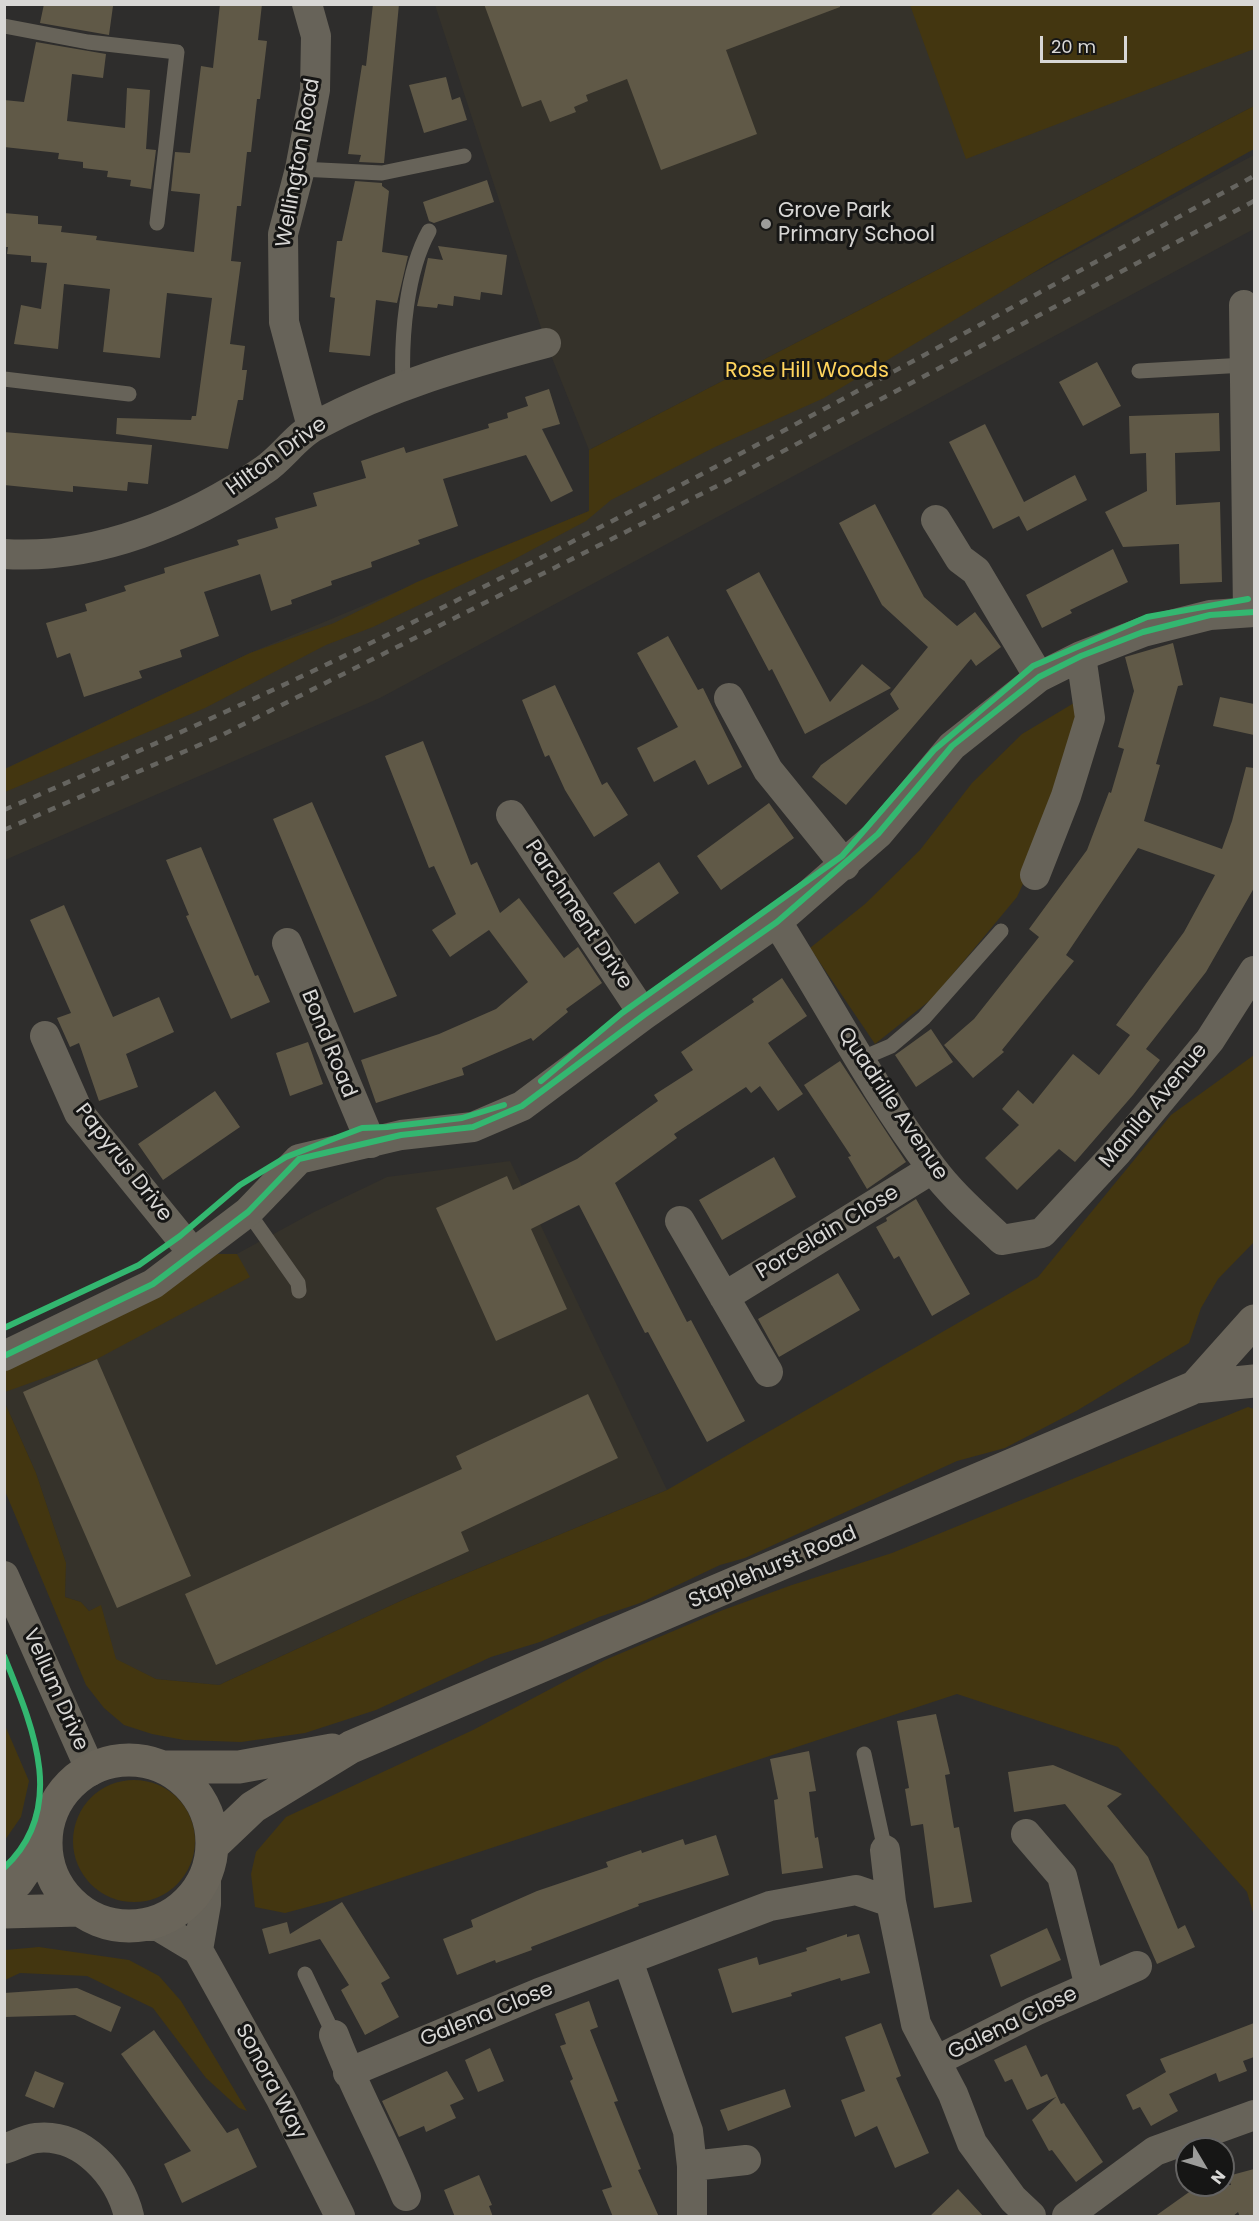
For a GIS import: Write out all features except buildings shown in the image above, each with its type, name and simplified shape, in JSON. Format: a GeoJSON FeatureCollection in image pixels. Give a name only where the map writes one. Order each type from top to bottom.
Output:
{"type":"FeatureCollection","features":[{"type":"Feature","properties":{"kind":"main road","name":"Staplehurst Road"},"geometry":{"type":"LineString","coordinates":[[1194,1387],[1254,1321]]}},
{"type":"Feature","properties":{"kind":"main road","name":"Staplehurst Road"},"geometry":{"type":"LineString","coordinates":[[209,1861],[253,1807],[351,1747],[1194,1387],[1254,1381]]}},
{"type":"Feature","properties":{"kind":"main road","name":"Staplehurst Road"},"geometry":{"type":"LineString","coordinates":[[164,1767],[239,1767],[351,1747]]}},
{"type":"Feature","properties":{"kind":"main road"},"geometry":{"type":"LineString","coordinates":[[138,1760],[164,1767],[184,1780],[200,1799],[209,1821],[209,1861],[183,1905],[159,1922],[135,1926],[115,1925],[96,1920],[79,1910],[60,1892],[48,1868],[45,1841],[50,1813],[64,1789],[91,1771],[111,1761],[138,1760]]}},
{"type":"Feature","properties":{"kind":"main road"},"geometry":{"type":"LineString","coordinates":[[4,1889],[17,1882],[45,1841]]}},
{"type":"Feature","properties":{"kind":"main road"},"geometry":{"type":"LineString","coordinates":[[4,1912],[79,1910]]}},
{"type":"Feature","properties":{"kind":"street","name":"Wellington Road"},"geometry":{"type":"LineString","coordinates":[[307,4],[316,36],[315,90],[300,169],[283,234],[284,322],[312,427]]}},
{"type":"Feature","properties":{"kind":"street"},"geometry":{"type":"LineString","coordinates":[[4,1356],[135,1295],[248,1212],[299,1159],[401,1135],[473,1127],[522,1106],[644,1015],[777,921],[845,865],[878,834],[952,746],[1039,677],[1081,656],[1143,632],[1210,615],[1251,612],[1244,305]]}},
{"type":"Feature","properties":{"kind":"street","name":"Hilton Drive"},"geometry":{"type":"LineString","coordinates":[[4,554],[22,555],[89,547],[135,535],[201,510],[273,464],[312,427],[403,385],[451,368],[546,343]]}},
{"type":"Feature","properties":{"kind":"street"},"geometry":{"type":"LineString","coordinates":[[936,520],[960,559],[976,571],[1039,677]]}},
{"type":"Feature","properties":{"kind":"street"},"geometry":{"type":"LineString","coordinates":[[1035,875],[1066,796],[1090,718],[1081,656]]}},
{"type":"Feature","properties":{"kind":"street"},"geometry":{"type":"LineString","coordinates":[[729,698],[768,770],[845,865]]}},
{"type":"Feature","properties":{"kind":"street","name":"Parchment Drive"},"geometry":{"type":"LineString","coordinates":[[511,815],[644,1015]]}},
{"type":"Feature","properties":{"kind":"street","name":"Quadrille Avenue"},"geometry":{"type":"LineString","coordinates":[[777,921],[811,975],[858,1060],[932,1169],[1002,1240],[1042,1233]]}},
{"type":"Feature","properties":{"kind":"street","name":"Bond Road"},"geometry":{"type":"LineString","coordinates":[[287,943],[371,1143]]}},
{"type":"Feature","properties":{"kind":"street","name":"Manila Avenue"},"geometry":{"type":"LineString","coordinates":[[1042,1233],[1118,1151],[1210,1040],[1254,971]]}},
{"type":"Feature","properties":{"kind":"street","name":"Papyrus Drive"},"geometry":{"type":"LineString","coordinates":[[45,1036],[79,1113],[194,1253]]}},
{"type":"Feature","properties":{"kind":"street","name":"Porcelain Close"},"geometry":{"type":"LineString","coordinates":[[724,1297],[932,1169]]}},
{"type":"Feature","properties":{"kind":"street"},"geometry":{"type":"LineString","coordinates":[[680,1221],[768,1372]]}},
{"type":"Feature","properties":{"kind":"street","name":"Vellum Drive"},"geometry":{"type":"LineString","coordinates":[[4,1576],[91,1771]]}},
{"type":"Feature","properties":{"kind":"street","name":"Galena Close"},"geometry":{"type":"LineString","coordinates":[[1026,1834],[1062,1876],[1090,1987]]}},
{"type":"Feature","properties":{"kind":"street","name":"Galena Close"},"geometry":{"type":"LineString","coordinates":[[885,1850],[891,1902],[913,2013],[953,2094],[972,2143],[1013,2199],[1031,2217]]}},
{"type":"Feature","properties":{"kind":"street"},"geometry":{"type":"LineString","coordinates":[[198,1950],[206,1904],[209,1861]]}},
{"type":"Feature","properties":{"kind":"street","name":"Galena Close"},"geometry":{"type":"LineString","coordinates":[[348,2073],[539,1992],[628,1961],[771,1906],[856,1890],[891,1902]]}},
{"type":"Feature","properties":{"kind":"street","name":"Sonora Way"},"geometry":{"type":"LineString","coordinates":[[135,1926],[158,1926],[198,1950],[281,2099],[340,2217]]}},
{"type":"Feature","properties":{"kind":"street"},"geometry":{"type":"LineString","coordinates":[[628,1961],[688,2131],[692,2166],[692,2217]]}},
{"type":"Feature","properties":{"kind":"street","name":"Galena Close"},"geometry":{"type":"LineString","coordinates":[[936,2061],[1035,2011],[1137,1966]]}},
{"type":"Feature","properties":{"kind":"street"},"geometry":{"type":"LineString","coordinates":[[334,2035],[348,2073],[383,2141],[406,2196]]}},
{"type":"Feature","properties":{"kind":"street"},"geometry":{"type":"LineString","coordinates":[[1067,2217],[1155,2151],[1254,2115]]}},
{"type":"Feature","properties":{"kind":"street"},"geometry":{"type":"LineString","coordinates":[[4,2149],[35,2138],[64,2140],[86,2150],[106,2170],[125,2202],[129,2217]]}},
{"type":"Feature","properties":{"kind":"street"},"geometry":{"type":"LineString","coordinates":[[692,2166],[746,2160]]}},
{"type":"Feature","properties":{"kind":"lane"},"geometry":{"type":"LineString","coordinates":[[4,26],[88,42],[177,52],[157,223]]}},
{"type":"Feature","properties":{"kind":"lane"},"geometry":{"type":"LineString","coordinates":[[300,169],[382,173],[464,156]]}},
{"type":"Feature","properties":{"kind":"lane"},"geometry":{"type":"LineString","coordinates":[[403,385],[402,357],[414,266],[418,250],[429,231]]}},
{"type":"Feature","properties":{"kind":"lane"},"geometry":{"type":"LineString","coordinates":[[1139,371],[1245,365]]}},
{"type":"Feature","properties":{"kind":"lane"},"geometry":{"type":"LineString","coordinates":[[4,379],[129,394]]}},
{"type":"Feature","properties":{"kind":"lane"},"geometry":{"type":"LineString","coordinates":[[858,1060],[891,1046],[924,1018],[1001,931]]}},
{"type":"Feature","properties":{"kind":"lane"},"geometry":{"type":"LineString","coordinates":[[248,1212],[298,1284],[299,1291]]}},
{"type":"Feature","properties":{"kind":"lane"},"geometry":{"type":"LineString","coordinates":[[864,1754],[885,1850]]}},
{"type":"Feature","properties":{"kind":"lane"},"geometry":{"type":"LineString","coordinates":[[305,1974],[334,2035]]}},
{"type":"Feature","properties":{"kind":"shaded area","name":"Grove Park Primary School"},"geometry":{"type":"Polygon","coordinates":[[[435,5],[1254,5],[1254,106],[589,450],[546,343],[435,5]]]}},
{"type":"Feature","properties":{"kind":"shaded area"},"geometry":{"type":"Polygon","coordinates":[[[1254,155],[1254,229],[380,698],[5,860],[4,769],[250,653],[589,511],[1254,155]]]}},
{"type":"Feature","properties":{"kind":"shaded area"},"geometry":{"type":"Polygon","coordinates":[[[510,1161],[667,1490],[407,1598],[219,1685],[156,1679],[115,1659],[101,1606],[89,1611],[81,1602],[65,1597],[66,1563],[36,1473],[5,1403],[5,1380],[314,1212],[387,1177],[510,1161]]]}},
{"type":"Feature","properties":{"kind":"green space"},"geometry":{"type":"Polygon","coordinates":[[[910,5],[1254,5],[1254,49],[966,159],[910,5]]]}},
{"type":"Feature","properties":{"kind":"green space","name":"Rose Hill Woods"},"geometry":{"type":"Polygon","coordinates":[[[1254,106],[1254,149],[1053,261],[824,398],[715,447],[611,500],[586,521],[509,562],[373,627],[326,645],[205,708],[5,792],[5,769],[250,653],[334,623],[417,582],[589,511],[589,450],[1254,106]]]}},
{"type":"Feature","properties":{"kind":"green space"},"geometry":{"type":"Polygon","coordinates":[[[1074,703],[1083,723],[1037,853],[1017,897],[933,998],[875,1044],[810,948],[865,904],[920,850],[972,783],[1022,734],[1074,703]]]}},
{"type":"Feature","properties":{"kind":"green space"},"geometry":{"type":"Polygon","coordinates":[[[1254,1055],[1254,1242],[1218,1279],[1201,1308],[1189,1343],[1078,1410],[1005,1448],[957,1461],[745,1558],[720,1565],[640,1603],[599,1617],[540,1642],[491,1657],[376,1710],[305,1733],[241,1742],[184,1740],[152,1734],[124,1725],[104,1708],[86,1685],[5,1491],[5,1403],[36,1473],[66,1563],[65,1597],[81,1602],[89,1611],[101,1605],[116,1659],[156,1679],[219,1685],[407,1598],[667,1490],[1038,1277],[1171,1115],[1254,1055]]]}},
{"type":"Feature","properties":{"kind":"green space"},"geometry":{"type":"Polygon","coordinates":[[[217,1254],[237,1254],[250,1277],[97,1359],[5,1392],[5,1369],[217,1254]]]}},
{"type":"Feature","properties":{"kind":"green space"},"geometry":{"type":"Polygon","coordinates":[[[1248,1407],[1254,1409],[1254,1916],[1247,1892],[1118,1747],[957,1694],[334,1900],[285,1913],[255,1907],[251,1874],[256,1852],[286,1817],[473,1730],[605,1660],[723,1610],[892,1553],[1248,1407]]]}},
{"type":"Feature","properties":{"kind":"green space"},"geometry":{"type":"Polygon","coordinates":[[[4,1723],[29,1781],[21,1817],[5,1840],[4,1723]]]}},
{"type":"Feature","properties":{"kind":"green space"},"geometry":{"type":"Polygon","coordinates":[[[134,1780],[157,1785],[168,1790],[177,1798],[185,1807],[190,1818],[195,1841],[190,1864],[185,1875],[177,1884],[168,1892],[157,1897],[134,1902],[111,1897],[100,1892],[91,1884],[83,1875],[78,1864],[73,1841],[78,1818],[83,1807],[91,1798],[100,1790],[111,1785],[134,1780]]]}},
{"type":"Feature","properties":{"kind":"green space"},"geometry":{"type":"Polygon","coordinates":[[[39,1947],[129,1960],[159,1976],[181,2001],[247,2111],[239,2108],[206,2078],[153,2008],[87,1976],[20,1973],[5,1980],[5,1950],[39,1947]]]}},
{"type":"Feature","properties":{"kind":"railway"},"geometry":{"type":"LineString","coordinates":[[4,810],[255,698],[454,602],[685,483],[1254,176]]}},
{"type":"Feature","properties":{"kind":"railway"},"geometry":{"type":"LineString","coordinates":[[4,830],[220,736],[725,482],[1254,201]]}},
{"type":"Feature","properties":{"kind":"cycle path"},"geometry":{"type":"LineString","coordinates":[[541,1081],[622,1013],[842,856],[934,750],[1033,666],[1147,617],[1248,599]]}},
{"type":"Feature","properties":{"kind":"cycle path"},"geometry":{"type":"LineString","coordinates":[[4,1356],[153,1284],[248,1212],[299,1159],[401,1135],[473,1127],[522,1106],[644,1015],[777,922],[878,834],[952,746],[1039,677],[1081,656],[1143,632],[1210,615],[1254,612]]}},
{"type":"Feature","properties":{"kind":"cycle path"},"geometry":{"type":"LineString","coordinates":[[4,1328],[139,1265],[180,1236],[240,1185],[286,1157],[362,1128],[462,1118],[504,1105]]}},
{"type":"Feature","properties":{"kind":"cycle path"},"geometry":{"type":"LineString","coordinates":[[4,1656],[33,1738],[39,1765],[40,1793],[35,1819],[24,1844],[4,1868]]}},
{"type":"Feature","properties":{"kind":"place","name":"Grove Park Primary School"},"geometry":{"type":"Point","coordinates":[766,224]}}]}
